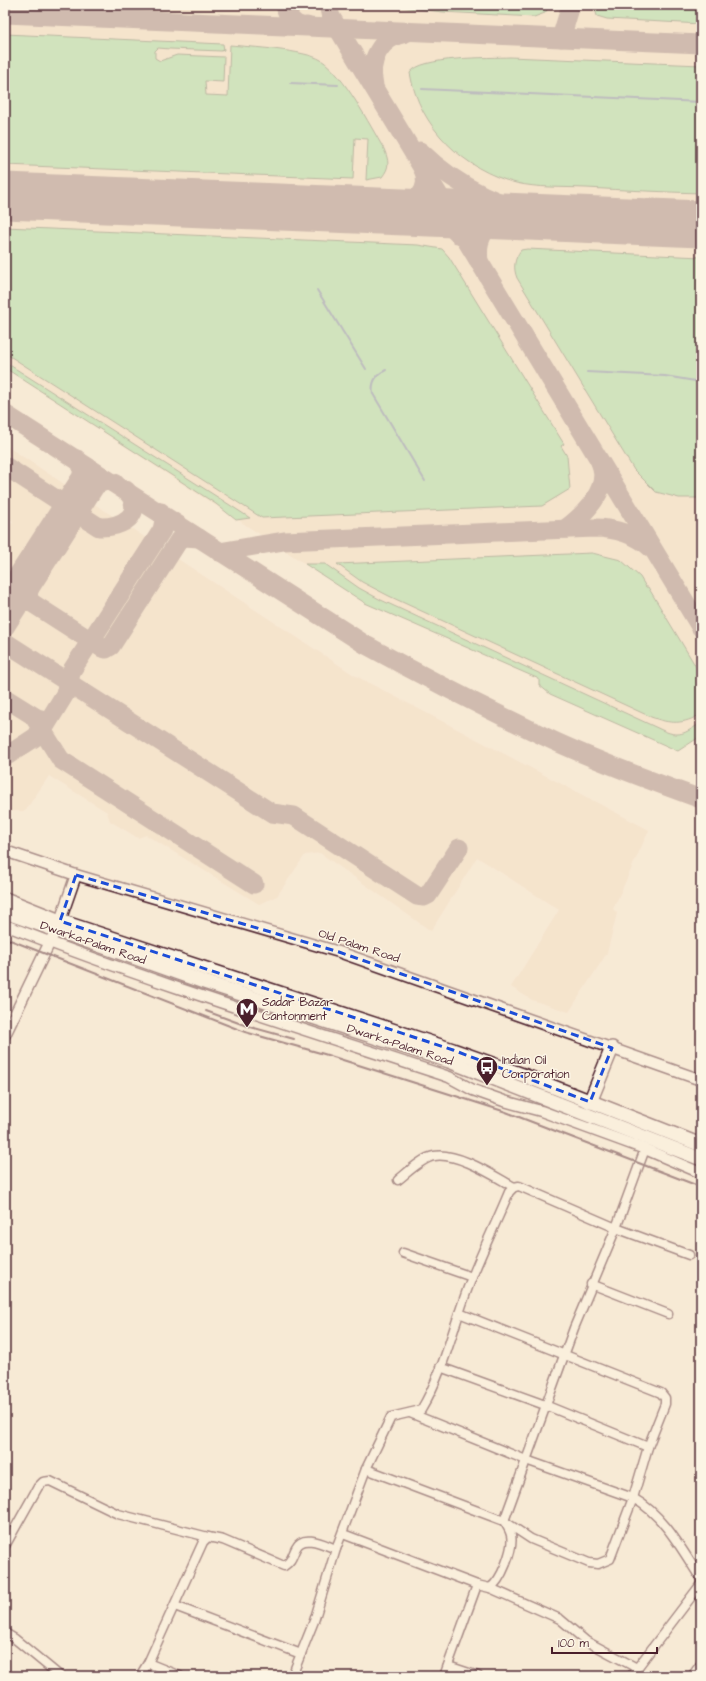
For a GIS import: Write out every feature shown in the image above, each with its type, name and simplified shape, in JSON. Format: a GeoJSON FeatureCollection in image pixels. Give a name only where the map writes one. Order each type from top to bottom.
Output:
{"type":"FeatureCollection","features":[{"type":"Feature","properties":{"kind":"main road"},"geometry":{"type":"LineString","coordinates":[[5,900],[58,925]]}},
{"type":"Feature","properties":{"kind":"main road","name":"Dwarka-Palam Road"},"geometry":{"type":"LineString","coordinates":[[5,912],[58,925],[453,1050],[701,1145]]}},
{"type":"Feature","properties":{"kind":"main road","name":"Dwarka-Palam Road"},"geometry":{"type":"LineString","coordinates":[[58,925],[204,982],[449,1061],[701,1158]]}},
{"type":"Feature","properties":{"kind":"main road"},"geometry":{"type":"LineString","coordinates":[[590,1102],[612,1048]]}},
{"type":"Feature","properties":{"kind":"street","name":"Old Palam Road"},"geometry":{"type":"LineString","coordinates":[[5,852],[76,875],[339,952],[701,1080]]}},
{"type":"Feature","properties":{"kind":"street"},"geometry":{"type":"LineString","coordinates":[[5,1035],[58,925],[76,875]]}},
{"type":"Feature","properties":{"kind":"street"},"geometry":{"type":"LineString","coordinates":[[5,925],[164,983],[449,1077],[473,1090],[504,1101],[540,1111],[645,1149],[701,1173]]}},
{"type":"Feature","properties":{"kind":"street"},"geometry":{"type":"LineString","coordinates":[[490,1588],[495,1585],[509,1557],[512,1544],[511,1534],[504,1521],[545,1405],[591,1284],[616,1228],[645,1149]]}},
{"type":"Feature","properties":{"kind":"street"},"geometry":{"type":"LineString","coordinates":[[398,1180],[434,1156],[451,1157],[473,1165],[514,1187],[519,1186],[616,1228],[689,1255]]}},
{"type":"Feature","properties":{"kind":"street"},"geometry":{"type":"LineString","coordinates":[[292,1676],[314,1621],[336,1549],[343,1534],[366,1469],[391,1417],[421,1410],[440,1367],[472,1277],[509,1192],[514,1187]]}},
{"type":"Feature","properties":{"kind":"street"},"geometry":{"type":"LineString","coordinates":[[403,1253],[472,1277]]}},
{"type":"Feature","properties":{"kind":"street"},"geometry":{"type":"LineString","coordinates":[[591,1284],[668,1314]]}},
{"type":"Feature","properties":{"kind":"street"},"geometry":{"type":"LineString","coordinates":[[366,1469],[504,1521],[531,1539],[589,1563],[598,1564],[610,1560],[633,1498],[648,1447],[665,1404],[665,1398],[661,1393],[564,1356],[459,1313]]}},
{"type":"Feature","properties":{"kind":"street"},"geometry":{"type":"LineString","coordinates":[[440,1367],[545,1405],[648,1447]]}},
{"type":"Feature","properties":{"kind":"street"},"geometry":{"type":"LineString","coordinates":[[410,1413],[526,1460],[633,1498],[647,1506],[658,1516],[701,1579]]}},
{"type":"Feature","properties":{"kind":"street"},"geometry":{"type":"LineString","coordinates":[[5,1546],[38,1487],[43,1482],[50,1481],[118,1514],[223,1540],[284,1566],[289,1563],[297,1546],[307,1540],[336,1549]]}},
{"type":"Feature","properties":{"kind":"street"},"geometry":{"type":"LineString","coordinates":[[343,1534],[477,1585],[490,1588],[560,1619],[586,1641],[637,1668]]}},
{"type":"Feature","properties":{"kind":"street"},"geometry":{"type":"LineString","coordinates":[[140,1676],[148,1663],[175,1606],[203,1542],[208,1537]]}},
{"type":"Feature","properties":{"kind":"street"},"geometry":{"type":"LineString","coordinates":[[631,1676],[701,1584]]}},
{"type":"Feature","properties":{"kind":"street"},"geometry":{"type":"LineString","coordinates":[[444,1676],[477,1585]]}},
{"type":"Feature","properties":{"kind":"street"},"geometry":{"type":"LineString","coordinates":[[175,1606],[301,1654]]}},
{"type":"Feature","properties":{"kind":"street"},"geometry":{"type":"LineString","coordinates":[[5,1633],[16,1639],[60,1676]]}},
{"type":"Feature","properties":{"kind":"street"},"geometry":{"type":"LineString","coordinates":[[148,1663],[180,1676]]}},
{"type":"Feature","properties":{"kind":"street"},"geometry":{"type":"LineString","coordinates":[[692,1676],[701,1664]]}},
{"type":"Feature","properties":{"kind":"street"},"geometry":{"type":"LineString","coordinates":[[448,1666],[478,1676]]}},
{"type":"Feature","properties":{"kind":"highlighted area"},"geometry":{"type":"Polygon","coordinates":[[[76,875],[339,952],[612,1048],[590,1102],[453,1050],[60,921],[76,875]]]}},
{"type":"Feature","properties":{"kind":"shaded area"},"geometry":{"type":"Polygon","coordinates":[[[5,5],[701,5],[701,736],[678,751],[550,694],[539,685],[539,679],[365,603],[5,368],[5,5]]]}},
{"type":"Feature","properties":{"kind":"shaded area"},"geometry":{"type":"Polygon","coordinates":[[[5,445],[354,675],[649,830],[613,909],[617,913],[607,953],[569,1012],[532,1000],[511,987],[559,910],[477,857],[431,931],[320,853],[305,855],[277,896],[259,904],[146,835],[138,838],[110,821],[107,812],[49,776],[25,811],[5,811],[5,533],[13,521],[5,516],[5,445]]]}},
{"type":"Feature","properties":{"kind":"green space"},"geometry":{"type":"Polygon","coordinates":[[[383,5],[550,5],[545,13],[534,17],[443,12],[383,5]]]}},
{"type":"Feature","properties":{"kind":"green space"},"geometry":{"type":"Polygon","coordinates":[[[594,5],[701,5],[701,24],[607,19],[597,16],[594,5]]]}},
{"type":"Feature","properties":{"kind":"green space"},"geometry":{"type":"Polygon","coordinates":[[[5,34],[223,44],[224,50],[221,51],[158,48],[155,51],[155,58],[160,61],[177,55],[224,57],[223,82],[205,81],[206,95],[228,96],[230,45],[290,51],[313,57],[321,60],[330,67],[356,101],[384,149],[388,160],[386,170],[382,177],[366,180],[368,139],[355,138],[353,179],[5,165],[5,34]]]}},
{"type":"Feature","properties":{"kind":"green space"},"geometry":{"type":"Polygon","coordinates":[[[510,57],[701,65],[701,193],[524,185],[497,177],[462,157],[434,128],[423,111],[415,93],[410,73],[416,67],[427,63],[456,59],[510,57]]]}},
{"type":"Feature","properties":{"kind":"green space"},"geometry":{"type":"Polygon","coordinates":[[[5,227],[418,245],[442,249],[449,257],[564,444],[561,446],[567,456],[570,489],[542,506],[262,518],[5,353],[5,227]]]}},
{"type":"Feature","properties":{"kind":"green space"},"geometry":{"type":"Polygon","coordinates":[[[527,249],[701,257],[701,498],[679,498],[656,492],[634,470],[517,278],[515,271],[516,260],[521,250],[527,249]]]}},
{"type":"Feature","properties":{"kind":"green space"},"geometry":{"type":"Polygon","coordinates":[[[5,362],[250,518],[236,520],[216,504],[5,368],[5,362]]]}},
{"type":"Feature","properties":{"kind":"green space"},"geometry":{"type":"Polygon","coordinates":[[[592,553],[621,560],[640,577],[646,587],[648,587],[701,675],[701,714],[682,722],[670,722],[651,717],[389,596],[362,582],[337,564],[592,553]]]}},
{"type":"Feature","properties":{"kind":"green space"},"geometry":{"type":"Polygon","coordinates":[[[305,564],[325,564],[359,588],[381,600],[664,731],[679,734],[701,723],[701,736],[678,751],[550,694],[539,685],[539,679],[365,603],[305,564]]]}},
{"type":"Feature","properties":{"kind":"waterway"},"geometry":{"type":"LineString","coordinates":[[290,83],[338,85]]}},
{"type":"Feature","properties":{"kind":"waterway"},"geometry":{"type":"LineString","coordinates":[[422,89],[701,102]]}},
{"type":"Feature","properties":{"kind":"waterway"},"geometry":{"type":"LineString","coordinates":[[317,290],[366,369]]}},
{"type":"Feature","properties":{"kind":"waterway"},"geometry":{"type":"LineString","coordinates":[[386,370],[379,374],[373,383],[373,394],[425,481]]}},
{"type":"Feature","properties":{"kind":"waterway"},"geometry":{"type":"LineString","coordinates":[[587,372],[665,376],[701,382]]}},
{"type":"Feature","properties":{"kind":"taxiway"},"geometry":{"type":"LineString","coordinates":[[285,5],[289,17],[295,23],[298,25],[307,26]]}},
{"type":"Feature","properties":{"kind":"taxiway"},"geometry":{"type":"LineString","coordinates":[[328,5],[331,17],[701,628]]}},
{"type":"Feature","properties":{"kind":"taxiway"},"geometry":{"type":"LineString","coordinates":[[561,38],[571,5]]}},
{"type":"Feature","properties":{"kind":"taxiway"},"geometry":{"type":"LineString","coordinates":[[5,14],[701,44]]}},
{"type":"Feature","properties":{"kind":"taxiway"},"geometry":{"type":"LineString","coordinates":[[374,85],[373,67],[378,52],[389,39],[406,33]]}},
{"type":"Feature","properties":{"kind":"taxiway"},"geometry":{"type":"LineString","coordinates":[[420,151],[450,176],[483,195],[519,209],[558,218]]}},
{"type":"Feature","properties":{"kind":"taxiway"},"geometry":{"type":"LineString","coordinates":[[391,212],[407,206],[419,197],[425,184],[425,176],[422,167]]}},
{"type":"Feature","properties":{"kind":"taxiway"},"geometry":{"type":"LineString","coordinates":[[411,212],[437,218],[458,234]]}},
{"type":"Feature","properties":{"kind":"taxiway"},"geometry":{"type":"LineString","coordinates":[[479,262],[479,245],[484,232],[494,223],[510,216]]}},
{"type":"Feature","properties":{"kind":"taxiway"},"geometry":{"type":"LineString","coordinates":[[5,414],[366,645],[459,694],[554,741],[645,779],[701,799]]}},
{"type":"Feature","properties":{"kind":"taxiway"},"geometry":{"type":"LineString","coordinates":[[5,595],[82,476],[82,465],[77,459]]}},
{"type":"Feature","properties":{"kind":"taxiway"},"geometry":{"type":"LineString","coordinates":[[565,529],[588,509],[599,491],[603,472],[600,462]]}},
{"type":"Feature","properties":{"kind":"taxiway"},"geometry":{"type":"LineString","coordinates":[[5,466],[99,527],[116,525],[129,518],[133,513],[134,506],[132,499],[126,490]]}},
{"type":"Feature","properties":{"kind":"taxiway"},"geometry":{"type":"LineString","coordinates":[[5,627],[96,485],[106,481],[115,483]]}},
{"type":"Feature","properties":{"kind":"taxiway"},"geometry":{"type":"LineString","coordinates":[[5,757],[34,738],[43,730],[65,694],[72,670],[162,530],[164,520],[161,512]]}},
{"type":"Feature","properties":{"kind":"taxiway"},"geometry":{"type":"LineString","coordinates":[[219,552],[284,541],[595,528],[610,529],[625,533],[639,539],[651,548]]}},
{"type":"Feature","properties":{"kind":"taxiway"},"geometry":{"type":"LineString","coordinates":[[29,590],[28,598],[32,603],[102,648],[106,649],[111,646],[179,540],[184,537],[199,538]]}},
{"type":"Feature","properties":{"kind":"taxiway"},"geometry":{"type":"LineString","coordinates":[[5,642],[272,813],[294,816],[417,896],[424,897],[428,895],[459,848]]}},
{"type":"Feature","properties":{"kind":"taxiway"},"geometry":{"type":"LineString","coordinates":[[5,698],[37,718],[45,720]]}},
{"type":"Feature","properties":{"kind":"taxiway"},"geometry":{"type":"LineString","coordinates":[[34,717],[61,760],[254,884]]}},
{"type":"Feature","properties":{"kind":"runway"},"geometry":{"type":"LineString","coordinates":[[5,196],[701,224]]}},
{"type":"Feature","properties":{"kind":"railway"},"geometry":{"type":"LineString","coordinates":[[5,938],[245,1032],[324,1054],[506,1112],[701,1187]]}},
{"type":"Feature","properties":{"kind":"railway"},"geometry":{"type":"LineString","coordinates":[[206,1011],[247,1026],[294,1039]]}},
{"type":"Feature","properties":{"kind":"place","name":"Sadar Bazar Cantonment"},"geometry":{"type":"Point","coordinates":[247,1028]}},
{"type":"Feature","properties":{"kind":"place","name":"Indian Oil Corporation"},"geometry":{"type":"Point","coordinates":[487,1086]}}]}
